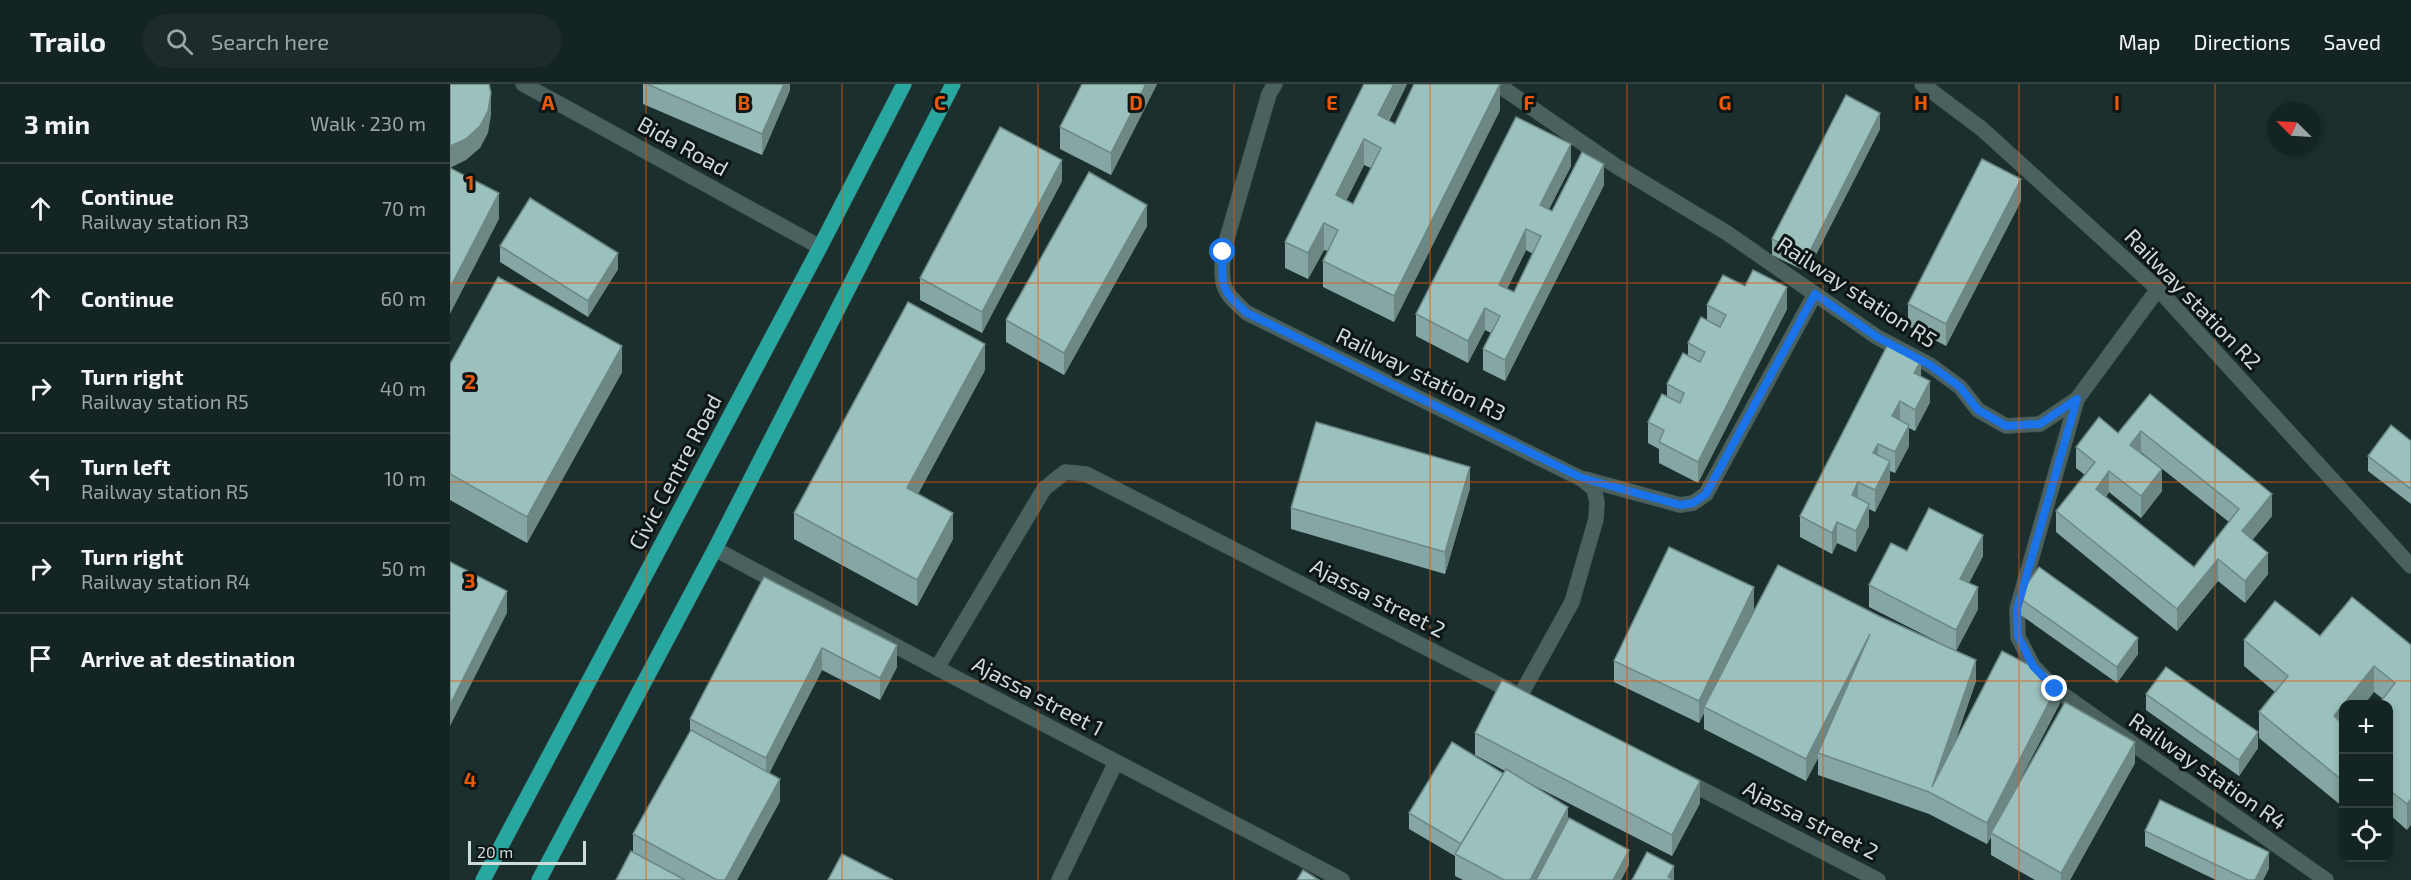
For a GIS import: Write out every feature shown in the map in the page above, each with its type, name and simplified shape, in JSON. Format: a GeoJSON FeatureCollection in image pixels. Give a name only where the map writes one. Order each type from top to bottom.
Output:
{"type":"FeatureCollection","features":[{"type":"Feature","properties":{"kind":"main road","name":"Civic Centre Road"},"geometry":{"type":"LineString","coordinates":[[483,880],[820,247],[904,84]]}},
{"type":"Feature","properties":{"kind":"main road"},"geometry":{"type":"LineString","coordinates":[[539,880],[715,549],[952,84]]}},
{"type":"Feature","properties":{"kind":"street","name":"Bida Road"},"geometry":{"type":"LineString","coordinates":[[523,84],[820,247]]}},
{"type":"Feature","properties":{"kind":"street","name":"Railway station R3"},"geometry":{"type":"LineString","coordinates":[[1275,84],[1269,94],[1223,252],[1221,279],[1227,295],[1247,313],[1582,478],[1680,505],[1693,503],[1706,494],[1815,294]]}},
{"type":"Feature","properties":{"kind":"street","name":"Railway station R5"},"geometry":{"type":"LineString","coordinates":[[1497,84],[1616,166],[1727,232],[1877,337],[1930,365],[1960,387],[1978,410],[2006,426],[2040,424],[2077,399],[2158,289]]}},
{"type":"Feature","properties":{"kind":"street","name":"Railway station R2"},"geometry":{"type":"LineString","coordinates":[[1922,84],[1982,129],[2158,289],[2411,566]]}},
{"type":"Feature","properties":{"kind":"street","name":"Railway station R4"},"geometry":{"type":"LineString","coordinates":[[2077,399],[2017,609],[2018,636],[2033,666],[2055,689],[2326,880]]}},
{"type":"Feature","properties":{"kind":"street","name":"Ajassa street 2"},"geometry":{"type":"LineString","coordinates":[[937,668],[1044,489],[1065,472],[1086,474],[1525,698],[1572,602],[1596,519],[1598,502],[1594,489],[1582,478]]}},
{"type":"Feature","properties":{"kind":"street","name":"Ajassa street 1"},"geometry":{"type":"LineString","coordinates":[[715,549],[1342,880]]}},
{"type":"Feature","properties":{"kind":"street"},"geometry":{"type":"LineString","coordinates":[[1059,880],[1116,762]]}},
{"type":"Feature","properties":{"kind":"street","name":"Ajassa street 2"},"geometry":{"type":"LineString","coordinates":[[1667,771],[1878,880]]}},
{"type":"Feature","properties":{"kind":"building"},"geometry":{"type":"Polygon","coordinates":[[[450,84],[489,84],[491,93],[488,111],[480,126],[466,139],[450,146],[450,84]]]}},
{"type":"Feature","properties":{"kind":"building"},"geometry":{"type":"Polygon","coordinates":[[[647,84],[784,84],[762,134],[647,84]]]}},
{"type":"Feature","properties":{"kind":"building"},"geometry":{"type":"Polygon","coordinates":[[[1082,84],[1146,84],[1111,153],[1060,127],[1082,84]]]}},
{"type":"Feature","properties":{"kind":"building"},"geometry":{"type":"Polygon","coordinates":[[[1364,84],[1394,84],[1378,115],[1395,124],[1414,84],[1500,84],[1394,296],[1323,261],[1338,230],[1324,223],[1308,253],[1285,242],[1364,84]],[[1364,139],[1336,195],[1353,204],[1381,148],[1364,139]]]}},
{"type":"Feature","properties":{"kind":"building"},"geometry":{"type":"Polygon","coordinates":[[[1846,95],[1880,113],[1807,257],[1772,239],[1846,95]]]}},
{"type":"Feature","properties":{"kind":"building"},"geometry":{"type":"Polygon","coordinates":[[[1516,117],[1571,144],[1540,205],[1552,211],[1582,152],[1604,164],[1505,360],[1483,349],[1500,316],[1485,308],[1468,341],[1416,314],[1516,117]],[[1526,229],[1499,285],[1514,292],[1541,236],[1526,229]]]}},
{"type":"Feature","properties":{"kind":"building"},"geometry":{"type":"Polygon","coordinates":[[[1000,127],[1062,160],[982,312],[920,278],[1000,127]]]}},
{"type":"Feature","properties":{"kind":"building"},"geometry":{"type":"Polygon","coordinates":[[[1982,159],[2021,179],[1946,324],[1908,304],[1982,159]]]}},
{"type":"Feature","properties":{"kind":"building"},"geometry":{"type":"Polygon","coordinates":[[[450,168],[499,193],[450,288],[450,168]]]}},
{"type":"Feature","properties":{"kind":"building"},"geometry":{"type":"Polygon","coordinates":[[[1089,172],[1147,205],[1064,353],[1006,320],[1089,172]]]}},
{"type":"Feature","properties":{"kind":"building"},"geometry":{"type":"Polygon","coordinates":[[[530,198],[618,253],[588,301],[500,246],[530,198]]]}},
{"type":"Feature","properties":{"kind":"building"},"geometry":{"type":"Polygon","coordinates":[[[1753,270],[1787,287],[1698,462],[1659,442],[1664,430],[1648,422],[1662,394],[1680,403],[1684,393],[1667,384],[1683,353],[1700,362],[1705,352],[1688,343],[1701,317],[1720,327],[1726,315],[1707,305],[1723,275],[1745,286],[1753,270]]]}},
{"type":"Feature","properties":{"kind":"building"},"geometry":{"type":"Polygon","coordinates":[[[498,277],[622,346],[527,517],[450,474],[450,364],[498,277]]]}},
{"type":"Feature","properties":{"kind":"building"},"geometry":{"type":"Polygon","coordinates":[[[908,302],[985,344],[907,488],[953,513],[917,580],[794,513],[908,302]]]}},
{"type":"Feature","properties":{"kind":"building"},"geometry":{"type":"Polygon","coordinates":[[[1888,344],[1921,361],[1914,373],[1930,381],[1915,410],[1900,401],[1892,416],[1909,425],[1895,452],[1878,444],[1873,453],[1890,461],[1875,490],[1858,482],[1852,495],[1869,504],[1856,531],[1837,522],[1832,533],[1800,516],[1888,344]]]}},
{"type":"Feature","properties":{"kind":"building"},"geometry":{"type":"Polygon","coordinates":[[[2150,394],[2272,494],[2242,531],[2268,553],[2245,581],[2218,559],[2177,609],[2056,511],[2095,462],[2076,447],[2099,417],[2118,433],[2150,394]],[[2141,431],[2130,445],[2162,469],[2141,496],[2109,471],[2096,489],[2194,567],[2239,509],[2141,431]]]}},
{"type":"Feature","properties":{"kind":"building"},"geometry":{"type":"Polygon","coordinates":[[[1316,422],[1470,467],[1445,552],[1291,508],[1316,422]]]}},
{"type":"Feature","properties":{"kind":"building"},"geometry":{"type":"Polygon","coordinates":[[[2391,425],[2411,441],[2411,489],[2368,456],[2391,425]]]}},
{"type":"Feature","properties":{"kind":"building"},"geometry":{"type":"Polygon","coordinates":[[[1929,508],[1983,535],[1960,579],[1978,587],[1956,630],[1869,585],[1891,543],[1907,551],[1929,508]]]}},
{"type":"Feature","properties":{"kind":"building"},"geometry":{"type":"Polygon","coordinates":[[[1669,547],[1754,587],[1699,701],[1614,661],[1669,547]]]}},
{"type":"Feature","properties":{"kind":"building"},"geometry":{"type":"Polygon","coordinates":[[[450,562],[507,591],[450,705],[450,562]]]}},
{"type":"Feature","properties":{"kind":"building"},"geometry":{"type":"Polygon","coordinates":[[[1778,565],[1879,616],[1976,660],[1932,787],[2002,651],[2060,681],[1987,823],[1929,792],[1818,753],[1870,634],[1806,759],[1704,707],[1778,565]]]}},
{"type":"Feature","properties":{"kind":"building"},"geometry":{"type":"Polygon","coordinates":[[[2039,567],[2138,638],[2117,667],[2018,597],[2039,567]]]}},
{"type":"Feature","properties":{"kind":"building"},"geometry":{"type":"Polygon","coordinates":[[[764,577],[897,645],[880,678],[822,648],[766,758],[690,719],[764,577]]]}},
{"type":"Feature","properties":{"kind":"building"},"geometry":{"type":"Polygon","coordinates":[[[2352,597],[2411,645],[2411,799],[2407,804],[2393,793],[2393,700],[2382,700],[2395,683],[2374,666],[2347,700],[2339,700],[2339,710],[2334,716],[2339,720],[2339,778],[2259,712],[2288,676],[2244,640],[2275,601],[2320,636],[2352,597]]]}},
{"type":"Feature","properties":{"kind":"building"},"geometry":{"type":"Polygon","coordinates":[[[2166,667],[2258,732],[2239,760],[2146,694],[2166,667]]]}},
{"type":"Feature","properties":{"kind":"building"},"geometry":{"type":"Polygon","coordinates":[[[1502,680],[1700,781],[1672,835],[1475,733],[1502,680]]]}},
{"type":"Feature","properties":{"kind":"building"},"geometry":{"type":"Polygon","coordinates":[[[2065,702],[2135,742],[2061,873],[1991,833],[2065,702]]]}},
{"type":"Feature","properties":{"kind":"building"},"geometry":{"type":"Polygon","coordinates":[[[691,730],[780,779],[725,880],[717,880],[633,834],[691,730]]]}},
{"type":"Feature","properties":{"kind":"building"},"geometry":{"type":"Polygon","coordinates":[[[1452,742],[1504,774],[1461,844],[1409,813],[1452,742]]]}},
{"type":"Feature","properties":{"kind":"building"},"geometry":{"type":"Polygon","coordinates":[[[1506,769],[1568,807],[1530,880],[1504,880],[1455,854],[1506,769]]]}},
{"type":"Feature","properties":{"kind":"building"},"geometry":{"type":"Polygon","coordinates":[[[2160,800],[2269,852],[2255,880],[2248,880],[2145,831],[2160,800]]]}},
{"type":"Feature","properties":{"kind":"building"},"geometry":{"type":"Polygon","coordinates":[[[1569,818],[1629,850],[1613,880],[1536,880],[1569,818]]]}},
{"type":"Feature","properties":{"kind":"building"},"geometry":{"type":"Polygon","coordinates":[[[631,851],[685,880],[616,880],[631,851]]]}},
{"type":"Feature","properties":{"kind":"building"},"geometry":{"type":"Polygon","coordinates":[[[1647,852],[1674,866],[1668,877],[1674,880],[1632,880],[1647,852]]]}},
{"type":"Feature","properties":{"kind":"building"},"geometry":{"type":"Polygon","coordinates":[[[842,854],[893,880],[828,880],[842,854]]]}},
{"type":"Feature","properties":{"kind":"building"},"geometry":{"type":"Polygon","coordinates":[[[1303,870],[1319,880],[1297,880],[1303,870]]]}},
{"type":"Feature","properties":{"kind":"route"},"geometry":{"type":"LineString","coordinates":[[1223,252],[1221,279],[1227,295],[1247,313],[1582,478],[1680,505],[1693,503],[1706,494],[1741,434],[1815,294],[1877,337],[1930,365],[1960,387],[1978,410],[2006,426],[2040,424],[2077,399],[2017,609],[2018,636],[2033,666],[2055,689]]}}]}
